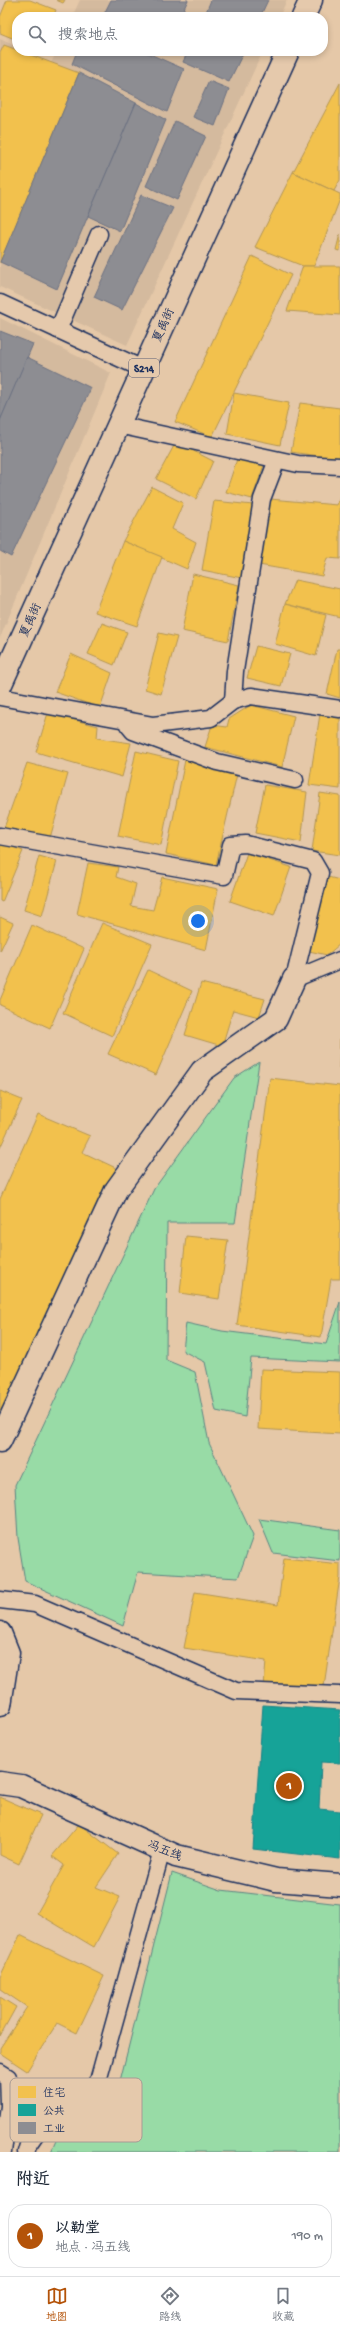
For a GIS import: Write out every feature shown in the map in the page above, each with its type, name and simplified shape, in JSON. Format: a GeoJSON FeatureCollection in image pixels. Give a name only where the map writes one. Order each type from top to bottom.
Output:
{"type":"FeatureCollection","features":[{"type":"Feature","properties":{"kind":"street"},"geometry":{"type":"LineString","coordinates":[[305,12],[311,0]]}},
{"type":"Feature","properties":{"kind":"street","name":"夏禹街"},"geometry":{"type":"LineString","coordinates":[[0,686],[286,56]]}},
{"type":"Feature","properties":{"kind":"street"},"geometry":{"type":"LineString","coordinates":[[0,1441],[116,1190],[202,1071],[276,1019],[294,979]]}},
{"type":"Feature","properties":{"kind":"street"},"geometry":{"type":"LineString","coordinates":[[0,1633],[8,1653],[0,1705]]}},
{"type":"Feature","properties":{"kind":"street","name":"冯五线"},"geometry":{"type":"LineString","coordinates":[[0,1783],[20,1786],[176,1856],[276,1880],[340,1885]]}},
{"type":"Feature","properties":{"kind":"lane"},"geometry":{"type":"LineString","coordinates":[[58,330],[99,234]]}},
{"type":"Feature","properties":{"kind":"lane"},"geometry":{"type":"LineString","coordinates":[[0,303],[143,369]]}},
{"type":"Feature","properties":{"kind":"lane"},"geometry":{"type":"LineString","coordinates":[[118,425],[298,464],[340,466]]}},
{"type":"Feature","properties":{"kind":"lane"},"geometry":{"type":"LineString","coordinates":[[233,701],[235,671],[262,499],[277,460]]}},
{"type":"Feature","properties":{"kind":"lane"},"geometry":{"type":"LineString","coordinates":[[0,697],[153,725],[211,718],[233,701],[252,696],[340,709]]}},
{"type":"Feature","properties":{"kind":"lane"},"geometry":{"type":"LineString","coordinates":[[125,720],[133,731],[217,762],[295,780]]}},
{"type":"Feature","properties":{"kind":"lane"},"geometry":{"type":"LineString","coordinates":[[0,836],[224,876],[231,845],[246,844],[313,861],[320,873],[294,979]]}},
{"type":"Feature","properties":{"kind":"lane"},"geometry":{"type":"LineString","coordinates":[[294,979],[340,960]]}},
{"type":"Feature","properties":{"kind":"lane"},"geometry":{"type":"LineString","coordinates":[[0,1600],[35,1604],[236,1691],[340,1695]]}},
{"type":"Feature","properties":{"kind":"lane"},"geometry":{"type":"LineString","coordinates":[[99,2078],[162,1850]]}},
{"type":"Feature","properties":{"kind":"lane"},"geometry":{"type":"LineString","coordinates":[[0,2072],[8,2077],[9,2105],[3,2152]]}},
{"type":"Feature","properties":{"kind":"lane"},"geometry":{"type":"LineString","coordinates":[[26,2152],[30,2142]]}},
{"type":"Feature","properties":{"kind":"shaded area"},"geometry":{"type":"Polygon","coordinates":[[[80,0],[287,0],[281,12],[74,12],[80,0]]]}},
{"type":"Feature","properties":{"kind":"shaded area"},"geometry":{"type":"Polygon","coordinates":[[[0,39],[12,45],[12,56],[36,56],[51,63],[54,56],[261,56],[127,345],[0,287],[0,39]]]}},
{"type":"Feature","properties":{"kind":"shaded area"},"geometry":{"type":"Polygon","coordinates":[[[0,318],[111,373],[0,638],[0,318]]]}},
{"type":"Feature","properties":{"kind":"green space"},"geometry":{"type":"Polygon","coordinates":[[[259,1062],[235,1223],[167,1223],[166,1360],[195,1372],[209,1443],[253,1536],[238,1578],[138,1572],[123,1626],[25,1581],[18,1538],[15,1485],[154,1189],[234,1078],[259,1062]]]}},
{"type":"Feature","properties":{"kind":"green space"},"geometry":{"type":"Polygon","coordinates":[[[340,1302],[340,1362],[251,1358],[245,1417],[216,1411],[205,1362],[183,1351],[186,1323],[222,1331],[326,1344],[340,1302]]]}},
{"type":"Feature","properties":{"kind":"green space"},"geometry":{"type":"Polygon","coordinates":[[[259,1519],[340,1530],[340,1561],[273,1553],[259,1519]]]}},
{"type":"Feature","properties":{"kind":"green space"},"geometry":{"type":"Polygon","coordinates":[[[172,1873],[221,1890],[340,1904],[340,2152],[51,2152],[55,2142],[142,2142],[142,2078],[121,2078],[172,1873]]]}},
{"type":"Feature","properties":{"kind":"building: 住宅"},"geometry":{"type":"Polygon","coordinates":[[[7,0],[30,0],[56,10],[55,12],[12,12],[12,38],[0,33],[0,17],[7,0]]]}},
{"type":"Feature","properties":{"kind":"building: 住宅"},"geometry":{"type":"Polygon","coordinates":[[[56,0],[65,0],[63,3],[56,0]]]}},
{"type":"Feature","properties":{"kind":"building: 住宅"},"geometry":{"type":"Polygon","coordinates":[[[4,45],[12,48],[12,56],[33,56],[79,73],[0,263],[0,53],[4,45]]]}},
{"type":"Feature","properties":{"kind":"building: 住宅"},"geometry":{"type":"Polygon","coordinates":[[[340,83],[340,180],[334,191],[293,172],[340,83]]]}},
{"type":"Feature","properties":{"kind":"building: 住宅"},"geometry":{"type":"Polygon","coordinates":[[[293,172],[340,194],[340,199],[314,266],[303,266],[255,247],[293,172]]]}},
{"type":"Feature","properties":{"kind":"building: 住宅"},"geometry":{"type":"Polygon","coordinates":[[[340,234],[340,251],[336,250],[340,234]]]}},
{"type":"Feature","properties":{"kind":"building: 住宅"},"geometry":{"type":"Polygon","coordinates":[[[252,256],[291,275],[212,437],[175,422],[252,256]]]}},
{"type":"Feature","properties":{"kind":"building: 住宅"},"geometry":{"type":"Polygon","coordinates":[[[303,266],[340,266],[340,315],[287,311],[303,266]]]}},
{"type":"Feature","properties":{"kind":"building: 住宅"},"geometry":{"type":"Polygon","coordinates":[[[234,393],[289,403],[280,445],[227,434],[234,393]]]}},
{"type":"Feature","properties":{"kind":"building: 住宅"},"geometry":{"type":"Polygon","coordinates":[[[300,403],[340,408],[340,459],[291,452],[300,403]]]}},
{"type":"Feature","properties":{"kind":"building: 住宅"},"geometry":{"type":"Polygon","coordinates":[[[176,442],[213,461],[196,499],[156,479],[176,442]]]}},
{"type":"Feature","properties":{"kind":"building: 住宅"},"geometry":{"type":"Polygon","coordinates":[[[237,459],[264,465],[252,499],[226,492],[237,459]]]}},
{"type":"Feature","properties":{"kind":"building: 住宅"},"geometry":{"type":"Polygon","coordinates":[[[152,487],[183,503],[172,529],[196,542],[187,569],[123,541],[152,487]]]}},
{"type":"Feature","properties":{"kind":"building: 住宅"},"geometry":{"type":"Polygon","coordinates":[[[340,497],[340,559],[327,558],[322,576],[259,565],[270,499],[337,505],[340,497]]]}},
{"type":"Feature","properties":{"kind":"building: 住宅"},"geometry":{"type":"Polygon","coordinates":[[[214,501],[253,505],[242,578],[202,570],[214,501]]]}},
{"type":"Feature","properties":{"kind":"building: 住宅"},"geometry":{"type":"Polygon","coordinates":[[[123,541],[162,557],[137,626],[95,612],[123,541]]]}},
{"type":"Feature","properties":{"kind":"building: 住宅"},"geometry":{"type":"Polygon","coordinates":[[[193,574],[239,585],[228,641],[182,631],[193,574]]]}},
{"type":"Feature","properties":{"kind":"building: 住宅"},"geometry":{"type":"Polygon","coordinates":[[[295,580],[340,589],[340,617],[285,604],[295,580]]]}},
{"type":"Feature","properties":{"kind":"building: 住宅"},"geometry":{"type":"Polygon","coordinates":[[[285,604],[326,615],[316,656],[275,644],[285,604]]]}},
{"type":"Feature","properties":{"kind":"building: 住宅"},"geometry":{"type":"Polygon","coordinates":[[[102,623],[127,632],[114,665],[88,654],[102,623]]]}},
{"type":"Feature","properties":{"kind":"building: 住宅"},"geometry":{"type":"Polygon","coordinates":[[[159,633],[177,637],[161,694],[145,689],[159,633]]]}},
{"type":"Feature","properties":{"kind":"building: 住宅"},"geometry":{"type":"Polygon","coordinates":[[[256,646],[290,654],[281,686],[247,678],[256,646]]]}},
{"type":"Feature","properties":{"kind":"building: 住宅"},"geometry":{"type":"Polygon","coordinates":[[[337,649],[340,649],[340,698],[327,694],[337,649]]]}},
{"type":"Feature","properties":{"kind":"building: 住宅"},"geometry":{"type":"Polygon","coordinates":[[[71,654],[112,673],[100,708],[55,692],[71,654]]]}},
{"type":"Feature","properties":{"kind":"building: 住宅"},"geometry":{"type":"Polygon","coordinates":[[[251,705],[294,716],[282,767],[205,747],[212,725],[227,727],[229,719],[251,705]]]}},
{"type":"Feature","properties":{"kind":"building: 住宅"},"geometry":{"type":"Polygon","coordinates":[[[48,713],[98,726],[97,738],[131,743],[122,777],[36,752],[48,713]]]}},
{"type":"Feature","properties":{"kind":"building: 住宅"},"geometry":{"type":"Polygon","coordinates":[[[320,714],[340,718],[340,789],[309,785],[320,714]]]}},
{"type":"Feature","properties":{"kind":"building: 住宅"},"geometry":{"type":"Polygon","coordinates":[[[136,751],[178,761],[161,845],[118,836],[136,751]]]}},
{"type":"Feature","properties":{"kind":"building: 住宅"},"geometry":{"type":"Polygon","coordinates":[[[185,760],[237,774],[216,865],[166,854],[185,760]]]}},
{"type":"Feature","properties":{"kind":"building: 住宅"},"geometry":{"type":"Polygon","coordinates":[[[27,763],[68,774],[50,838],[4,828],[27,763]]]}},
{"type":"Feature","properties":{"kind":"building: 住宅"},"geometry":{"type":"Polygon","coordinates":[[[265,785],[307,792],[301,842],[255,833],[265,785]]]}},
{"type":"Feature","properties":{"kind":"building: 住宅"},"geometry":{"type":"Polygon","coordinates":[[[320,793],[340,796],[340,855],[312,851],[320,793]]]}},
{"type":"Feature","properties":{"kind":"building: 住宅"},"geometry":{"type":"Polygon","coordinates":[[[0,842],[23,851],[2,902],[0,901],[0,842]]]}},
{"type":"Feature","properties":{"kind":"building: 住宅"},"geometry":{"type":"Polygon","coordinates":[[[247,853],[291,867],[274,916],[230,901],[247,853]]]}},
{"type":"Feature","properties":{"kind":"building: 住宅"},"geometry":{"type":"Polygon","coordinates":[[[39,856],[57,861],[42,916],[24,910],[39,856]]]}},
{"type":"Feature","properties":{"kind":"building: 住宅"},"geometry":{"type":"Polygon","coordinates":[[[88,863],[118,867],[116,877],[136,884],[131,906],[153,910],[162,877],[218,889],[206,950],[77,914],[88,863]]]}},
{"type":"Feature","properties":{"kind":"building: 住宅"},"geometry":{"type":"Polygon","coordinates":[[[328,877],[340,880],[340,944],[327,955],[309,951],[328,877]]]}},
{"type":"Feature","properties":{"kind":"building: 住宅"},"geometry":{"type":"Polygon","coordinates":[[[0,917],[13,923],[0,951],[0,917]]]}},
{"type":"Feature","properties":{"kind":"building: 住宅"},"geometry":{"type":"Polygon","coordinates":[[[102,923],[152,944],[112,1036],[63,1013],[102,923]]]}},
{"type":"Feature","properties":{"kind":"building: 住宅"},"geometry":{"type":"Polygon","coordinates":[[[32,925],[84,949],[50,1028],[0,1005],[0,1000],[32,925]]]}},
{"type":"Feature","properties":{"kind":"building: 住宅"},"geometry":{"type":"Polygon","coordinates":[[[148,970],[192,991],[156,1075],[108,1054],[148,970]]]}},
{"type":"Feature","properties":{"kind":"building: 住宅"},"geometry":{"type":"Polygon","coordinates":[[[201,983],[265,999],[259,1017],[233,1010],[222,1046],[185,1035],[201,983]]]}},
{"type":"Feature","properties":{"kind":"building: 住宅"},"geometry":{"type":"Polygon","coordinates":[[[340,1037],[340,1068],[339,1068],[340,1037]]]}},
{"type":"Feature","properties":{"kind":"building: 住宅"},"geometry":{"type":"Polygon","coordinates":[[[270,1078],[340,1086],[340,1279],[331,1279],[321,1337],[237,1325],[270,1078]]]}},
{"type":"Feature","properties":{"kind":"building: 住宅"},"geometry":{"type":"Polygon","coordinates":[[[0,1091],[22,1100],[0,1148],[0,1091]]]}},
{"type":"Feature","properties":{"kind":"building: 住宅"},"geometry":{"type":"Polygon","coordinates":[[[38,1114],[90,1136],[82,1152],[116,1168],[0,1420],[0,1199],[38,1114]]]}},
{"type":"Feature","properties":{"kind":"building: 住宅"},"geometry":{"type":"Polygon","coordinates":[[[186,1236],[228,1240],[219,1299],[180,1293],[186,1236]]]}},
{"type":"Feature","properties":{"kind":"building: 住宅"},"geometry":{"type":"Polygon","coordinates":[[[261,1369],[340,1372],[340,1434],[258,1429],[261,1369]]]}},
{"type":"Feature","properties":{"kind":"building: 住宅"},"geometry":{"type":"Polygon","coordinates":[[[284,1558],[340,1564],[340,1577],[323,1693],[264,1687],[266,1661],[184,1648],[195,1592],[278,1605],[284,1558]]]}},
{"type":"Feature","properties":{"kind":"building: 住宅"},"geometry":{"type":"Polygon","coordinates":[[[0,1797],[41,1815],[19,1864],[0,1855],[0,1797]]]}},
{"type":"Feature","properties":{"kind":"building: 住宅"},"geometry":{"type":"Polygon","coordinates":[[[79,1824],[118,1854],[96,1887],[120,1897],[94,1947],[37,1913],[64,1865],[52,1856],[79,1824]]]}},
{"type":"Feature","properties":{"kind":"building: 住宅"},"geometry":{"type":"Polygon","coordinates":[[[20,1935],[104,1976],[77,2033],[57,2023],[27,2071],[0,2053],[0,2048],[27,2007],[0,1989],[0,1977],[20,1935]]]}},
{"type":"Feature","properties":{"kind":"building: 住宅"},"geometry":{"type":"Polygon","coordinates":[[[0,1997],[16,2007],[0,2036],[0,1997]]]}},
{"type":"Feature","properties":{"kind":"building: 公共"},"geometry":{"type":"Polygon","coordinates":[[[263,1705],[340,1710],[340,1763],[321,1762],[319,1809],[340,1811],[340,1859],[253,1849],[263,1705]]]}},
{"type":"Feature","properties":{"kind":"building: 工业"},"geometry":{"type":"Polygon","coordinates":[[[111,0],[188,0],[182,12],[105,12],[111,0]]]}},
{"type":"Feature","properties":{"kind":"building: 工业"},"geometry":{"type":"Polygon","coordinates":[[[211,0],[268,0],[262,12],[206,12],[211,0]]]}},
{"type":"Feature","properties":{"kind":"building: 工业"},"geometry":{"type":"Polygon","coordinates":[[[75,56],[154,56],[184,69],[167,112],[72,64],[75,56]]]}},
{"type":"Feature","properties":{"kind":"building: 工业"},"geometry":{"type":"Polygon","coordinates":[[[186,56],[242,56],[229,82],[183,62],[186,56]]]}},
{"type":"Feature","properties":{"kind":"building: 工业"},"geometry":{"type":"Polygon","coordinates":[[[79,73],[136,103],[57,289],[0,262],[79,73]]]}},
{"type":"Feature","properties":{"kind":"building: 工业"},"geometry":{"type":"Polygon","coordinates":[[[209,81],[229,89],[215,126],[193,117],[209,81]]]}},
{"type":"Feature","properties":{"kind":"building: 工业"},"geometry":{"type":"Polygon","coordinates":[[[136,103],[166,120],[120,231],[88,216],[136,103]]]}},
{"type":"Feature","properties":{"kind":"building: 工业"},"geometry":{"type":"Polygon","coordinates":[[[175,121],[206,136],[177,200],[146,186],[175,121]]]}},
{"type":"Feature","properties":{"kind":"building: 工业"},"geometry":{"type":"Polygon","coordinates":[[[141,195],[173,208],[122,310],[94,297],[141,195]]]}},
{"type":"Feature","properties":{"kind":"building: 工业"},"geometry":{"type":"Polygon","coordinates":[[[0,331],[33,344],[0,421],[0,331]]]}},
{"type":"Feature","properties":{"kind":"building: 工业"},"geometry":{"type":"Polygon","coordinates":[[[27,357],[91,388],[11,557],[0,551],[0,421],[27,357]]]}},
{"type":"Feature","properties":{"kind":"place","name":"以勒堂"},"geometry":{"type":"Point","coordinates":[289,1786]}}]}
